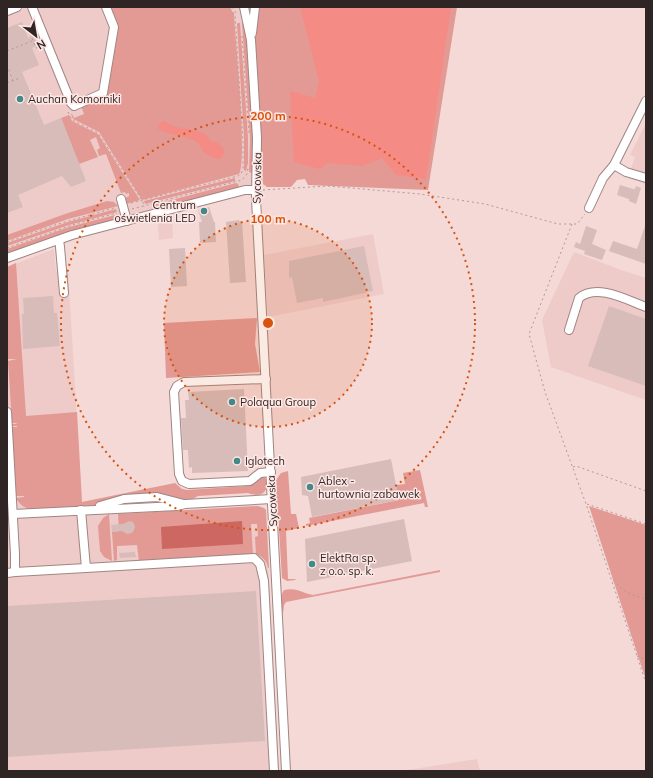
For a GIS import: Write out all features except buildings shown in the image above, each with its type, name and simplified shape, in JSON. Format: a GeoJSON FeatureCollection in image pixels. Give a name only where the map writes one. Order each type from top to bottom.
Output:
{"type":"FeatureCollection","features":[{"type":"Feature","properties":{"kind":"street"},"geometry":{"type":"LineString","coordinates":[[7,11],[17,7]]}},
{"type":"Feature","properties":{"kind":"street"},"geometry":{"type":"LineString","coordinates":[[32,7],[71,104],[74,106],[100,95],[103,92],[114,27],[106,7]]}},
{"type":"Feature","properties":{"kind":"street"},"geometry":{"type":"LineString","coordinates":[[243,7],[254,7]]}},
{"type":"Feature","properties":{"kind":"street","name":"Sycowska"},"geometry":{"type":"LineString","coordinates":[[243,7],[251,40]]}},
{"type":"Feature","properties":{"kind":"street","name":"Sycowska"},"geometry":{"type":"LineString","coordinates":[[254,7],[251,40],[258,146],[256,190],[286,771]]}},
{"type":"Feature","properties":{"kind":"street"},"geometry":{"type":"LineString","coordinates":[[589,208],[603,178],[614,165],[646,101]]}},
{"type":"Feature","properties":{"kind":"street"},"geometry":{"type":"LineString","coordinates":[[614,165],[626,172],[646,178]]}},
{"type":"Feature","properties":{"kind":"street"},"geometry":{"type":"LineString","coordinates":[[7,258],[59,240],[127,221],[244,190],[256,190]]}},
{"type":"Feature","properties":{"kind":"street"},"geometry":{"type":"LineString","coordinates":[[123,205],[127,221]]}},
{"type":"Feature","properties":{"kind":"street"},"geometry":{"type":"LineString","coordinates":[[59,240],[64,293]]}},
{"type":"Feature","properties":{"kind":"street"},"geometry":{"type":"LineString","coordinates":[[569,330],[579,298],[589,292],[604,292],[646,307]]}},
{"type":"Feature","properties":{"kind":"street"},"geometry":{"type":"LineString","coordinates":[[266,379],[184,382],[177,386],[174,392],[179,474],[182,481],[189,484],[250,481],[260,473],[271,472]]}},
{"type":"Feature","properties":{"kind":"street"},"geometry":{"type":"LineString","coordinates":[[7,412],[13,514],[11,572],[254,558],[260,564],[264,581],[274,771]]}},
{"type":"Feature","properties":{"kind":"street"},"geometry":{"type":"LineString","coordinates":[[13,514],[81,510],[95,511],[272,499]]}},
{"type":"Feature","properties":{"kind":"street"},"geometry":{"type":"LineString","coordinates":[[81,510],[86,568]]}},
{"type":"Feature","properties":{"kind":"path"},"geometry":{"type":"LineString","coordinates":[[7,242],[56,225],[123,205],[241,174],[243,168],[243,141],[235,15],[229,7]]}},
{"type":"Feature","properties":{"kind":"path"},"geometry":{"type":"LineString","coordinates":[[232,7],[241,19]]}},
{"type":"Feature","properties":{"kind":"path"},"geometry":{"type":"LineString","coordinates":[[35,31],[30,34],[32,40],[36,48],[42,46]]}},
{"type":"Feature","properties":{"kind":"path"},"geometry":{"type":"LineString","coordinates":[[242,36],[249,138]]}},
{"type":"Feature","properties":{"kind":"path"},"geometry":{"type":"LineString","coordinates":[[7,51],[32,40]]}},
{"type":"Feature","properties":{"kind":"path"},"geometry":{"type":"LineString","coordinates":[[7,65],[13,80]]}},
{"type":"Feature","properties":{"kind":"path"},"geometry":{"type":"LineString","coordinates":[[7,83],[20,78]]}},
{"type":"Feature","properties":{"kind":"path"},"geometry":{"type":"LineString","coordinates":[[7,248],[123,205],[242,180],[247,174],[249,165]]}},
{"type":"Feature","properties":{"kind":"path"},"geometry":{"type":"LineString","coordinates":[[256,190],[275,191],[328,186],[420,194],[485,204],[558,224],[577,224],[589,208]]}},
{"type":"Feature","properties":{"kind":"path"},"geometry":{"type":"LineString","coordinates":[[572,224],[529,334],[545,392],[586,504],[646,683]]}},
{"type":"Feature","properties":{"kind":"path"},"geometry":{"type":"LineString","coordinates":[[572,467],[576,466],[646,491]]}},
{"type":"Feature","properties":{"kind":"path"},"geometry":{"type":"LineString","coordinates":[[586,504],[646,524]]}},
{"type":"Feature","properties":{"kind":"path"},"geometry":{"type":"LineString","coordinates":[[612,580],[629,594],[646,599]]}},
{"type":"Feature","properties":{"kind":"path"},"geometry":{"type":"LineString","coordinates":[[637,655],[646,660]]}},
{"type":"Feature","properties":{"kind":"shaded area"},"geometry":{"type":"Polygon","coordinates":[[[7,7],[243,7],[251,40],[256,190],[190,204],[7,258],[7,7]]]}},
{"type":"Feature","properties":{"kind":"shaded area"},"geometry":{"type":"Polygon","coordinates":[[[110,7],[229,7],[234,14],[242,124],[241,165],[239,174],[142,200],[99,132],[73,119],[71,114],[74,118],[84,114],[81,106],[100,99],[117,24],[110,7]]]}},
{"type":"Feature","properties":{"kind":"shaded area"},"geometry":{"type":"Polygon","coordinates":[[[261,7],[457,7],[428,190],[308,185],[305,179],[297,180],[291,187],[267,187],[263,184],[255,34],[256,14],[261,7]]]}},
{"type":"Feature","properties":{"kind":"shaded area"},"geometry":{"type":"Polygon","coordinates":[[[300,7],[451,7],[426,179],[396,175],[382,158],[362,166],[327,163],[320,169],[294,162],[290,91],[315,98],[319,81],[300,7]]]}},
{"type":"Feature","properties":{"kind":"shaded area"},"geometry":{"type":"Polygon","coordinates":[[[238,23],[240,23],[248,138],[248,163],[246,171],[244,170],[244,138],[238,23]]]}},
{"type":"Feature","properties":{"kind":"shaded area"},"geometry":{"type":"Polygon","coordinates":[[[242,23],[245,23],[247,39],[253,137],[252,173],[249,172],[250,138],[242,23]]]}},
{"type":"Feature","properties":{"kind":"shaded area"},"geometry":{"type":"Polygon","coordinates":[[[69,115],[72,121],[98,134],[140,200],[126,204],[124,199],[129,196],[129,193],[121,193],[106,154],[99,156],[97,150],[100,148],[96,137],[90,140],[98,157],[79,164],[61,118],[69,115]]]}},
{"type":"Feature","properties":{"kind":"shaded area"},"geometry":{"type":"Polygon","coordinates":[[[163,121],[176,127],[205,134],[211,141],[218,143],[224,149],[224,154],[220,159],[211,156],[205,153],[198,143],[193,140],[158,129],[159,124],[163,121]]]}},
{"type":"Feature","properties":{"kind":"shaded area"},"geometry":{"type":"Polygon","coordinates":[[[646,123],[646,184],[628,178],[635,157],[630,155],[646,123]]]}},
{"type":"Feature","properties":{"kind":"shaded area"},"geometry":{"type":"Polygon","coordinates":[[[235,178],[235,181],[145,204],[144,201],[235,178]]]}},
{"type":"Feature","properties":{"kind":"shaded area"},"geometry":{"type":"Polygon","coordinates":[[[236,183],[239,187],[179,203],[153,205],[236,183]]]}},
{"type":"Feature","properties":{"kind":"shaded area"},"geometry":{"type":"Polygon","coordinates":[[[107,201],[114,202],[118,206],[68,219],[7,241],[7,235],[65,214],[107,201]]]}},
{"type":"Feature","properties":{"kind":"shaded area"},"geometry":{"type":"Polygon","coordinates":[[[116,209],[117,212],[69,225],[7,246],[7,243],[68,222],[116,209]]]}},
{"type":"Feature","properties":{"kind":"shaded area"},"geometry":{"type":"Polygon","coordinates":[[[119,214],[114,220],[7,254],[7,249],[69,227],[119,214]]]}},
{"type":"Feature","properties":{"kind":"shaded area"},"geometry":{"type":"Polygon","coordinates":[[[172,219],[173,238],[159,240],[158,222],[172,219]]]}},
{"type":"Feature","properties":{"kind":"shaded area"},"geometry":{"type":"Polygon","coordinates":[[[373,234],[384,294],[268,317],[264,255],[373,234]]]}},
{"type":"Feature","properties":{"kind":"shaded area"},"geometry":{"type":"Polygon","coordinates":[[[54,249],[56,271],[68,271],[82,502],[155,487],[147,501],[147,510],[156,509],[156,512],[246,508],[266,525],[279,771],[7,771],[7,267],[54,249]]]}},
{"type":"Feature","properties":{"kind":"shaded area"},"geometry":{"type":"Polygon","coordinates":[[[574,252],[646,278],[646,400],[551,367],[542,320],[574,252]]]}},
{"type":"Feature","properties":{"kind":"shaded area"},"geometry":{"type":"Polygon","coordinates":[[[16,263],[26,416],[77,412],[82,502],[175,483],[182,489],[187,490],[248,486],[248,484],[260,476],[263,476],[268,481],[264,492],[259,495],[248,493],[198,496],[191,500],[183,500],[164,494],[115,497],[95,505],[31,509],[20,504],[16,498],[24,496],[16,496],[12,427],[17,426],[12,426],[12,424],[17,423],[12,423],[8,361],[17,359],[8,359],[7,348],[7,267],[16,263]]]}},
{"type":"Feature","properties":{"kind":"shaded area"},"geometry":{"type":"Polygon","coordinates":[[[257,318],[255,344],[260,372],[166,378],[164,323],[257,318]]]}},
{"type":"Feature","properties":{"kind":"shaded area"},"geometry":{"type":"Polygon","coordinates":[[[420,470],[428,507],[425,507],[424,503],[306,526],[306,524],[310,523],[309,518],[399,500],[396,485],[405,484],[403,473],[420,470]]]}},
{"type":"Feature","properties":{"kind":"shaded area"},"geometry":{"type":"Polygon","coordinates":[[[288,471],[291,514],[296,514],[299,528],[286,531],[288,579],[296,579],[287,581],[282,578],[276,480],[281,473],[288,471]]]}},
{"type":"Feature","properties":{"kind":"shaded area"},"geometry":{"type":"Polygon","coordinates":[[[258,506],[266,510],[269,568],[261,556],[256,554],[255,537],[258,536],[257,524],[251,524],[253,554],[139,562],[137,545],[117,546],[117,560],[114,561],[112,532],[119,531],[118,514],[258,506]]]}},
{"type":"Feature","properties":{"kind":"shaded area"},"geometry":{"type":"Polygon","coordinates":[[[589,506],[646,525],[646,680],[638,656],[589,506]]]}},
{"type":"Feature","properties":{"kind":"shaded area"},"geometry":{"type":"Polygon","coordinates":[[[109,514],[112,561],[104,557],[100,551],[98,526],[103,518],[109,514]]]}},
{"type":"Feature","properties":{"kind":"shaded area"},"geometry":{"type":"Polygon","coordinates":[[[242,521],[243,544],[162,549],[161,527],[242,521]]]}},
{"type":"Feature","properties":{"kind":"shaded area"},"geometry":{"type":"Polygon","coordinates":[[[440,570],[440,572],[286,602],[284,605],[283,614],[281,599],[284,590],[296,590],[313,595],[440,570]]]}},
{"type":"Feature","properties":{"kind":"shaded area"},"geometry":{"type":"Polygon","coordinates":[[[477,759],[480,771],[401,771],[477,759]]]}},
{"type":"Feature","properties":{"kind":"place","name":"Auchan Komorniki"},"geometry":{"type":"Point","coordinates":[20,99]}},
{"type":"Feature","properties":{"kind":"place","name":"Centrum oświetlenia LED"},"geometry":{"type":"Point","coordinates":[204,211]}},
{"type":"Feature","properties":{"kind":"place","name":"Polaqua Group"},"geometry":{"type":"Point","coordinates":[232,402]}},
{"type":"Feature","properties":{"kind":"place","name":"Iglotech"},"geometry":{"type":"Point","coordinates":[237,461]}},
{"type":"Feature","properties":{"kind":"place","name":"Ablex - hurtownia zabawek"},"geometry":{"type":"Point","coordinates":[310,487]}},
{"type":"Feature","properties":{"kind":"place","name":"ElektRa sp. z o.o. sp. k."},"geometry":{"type":"Point","coordinates":[312,564]}}]}
